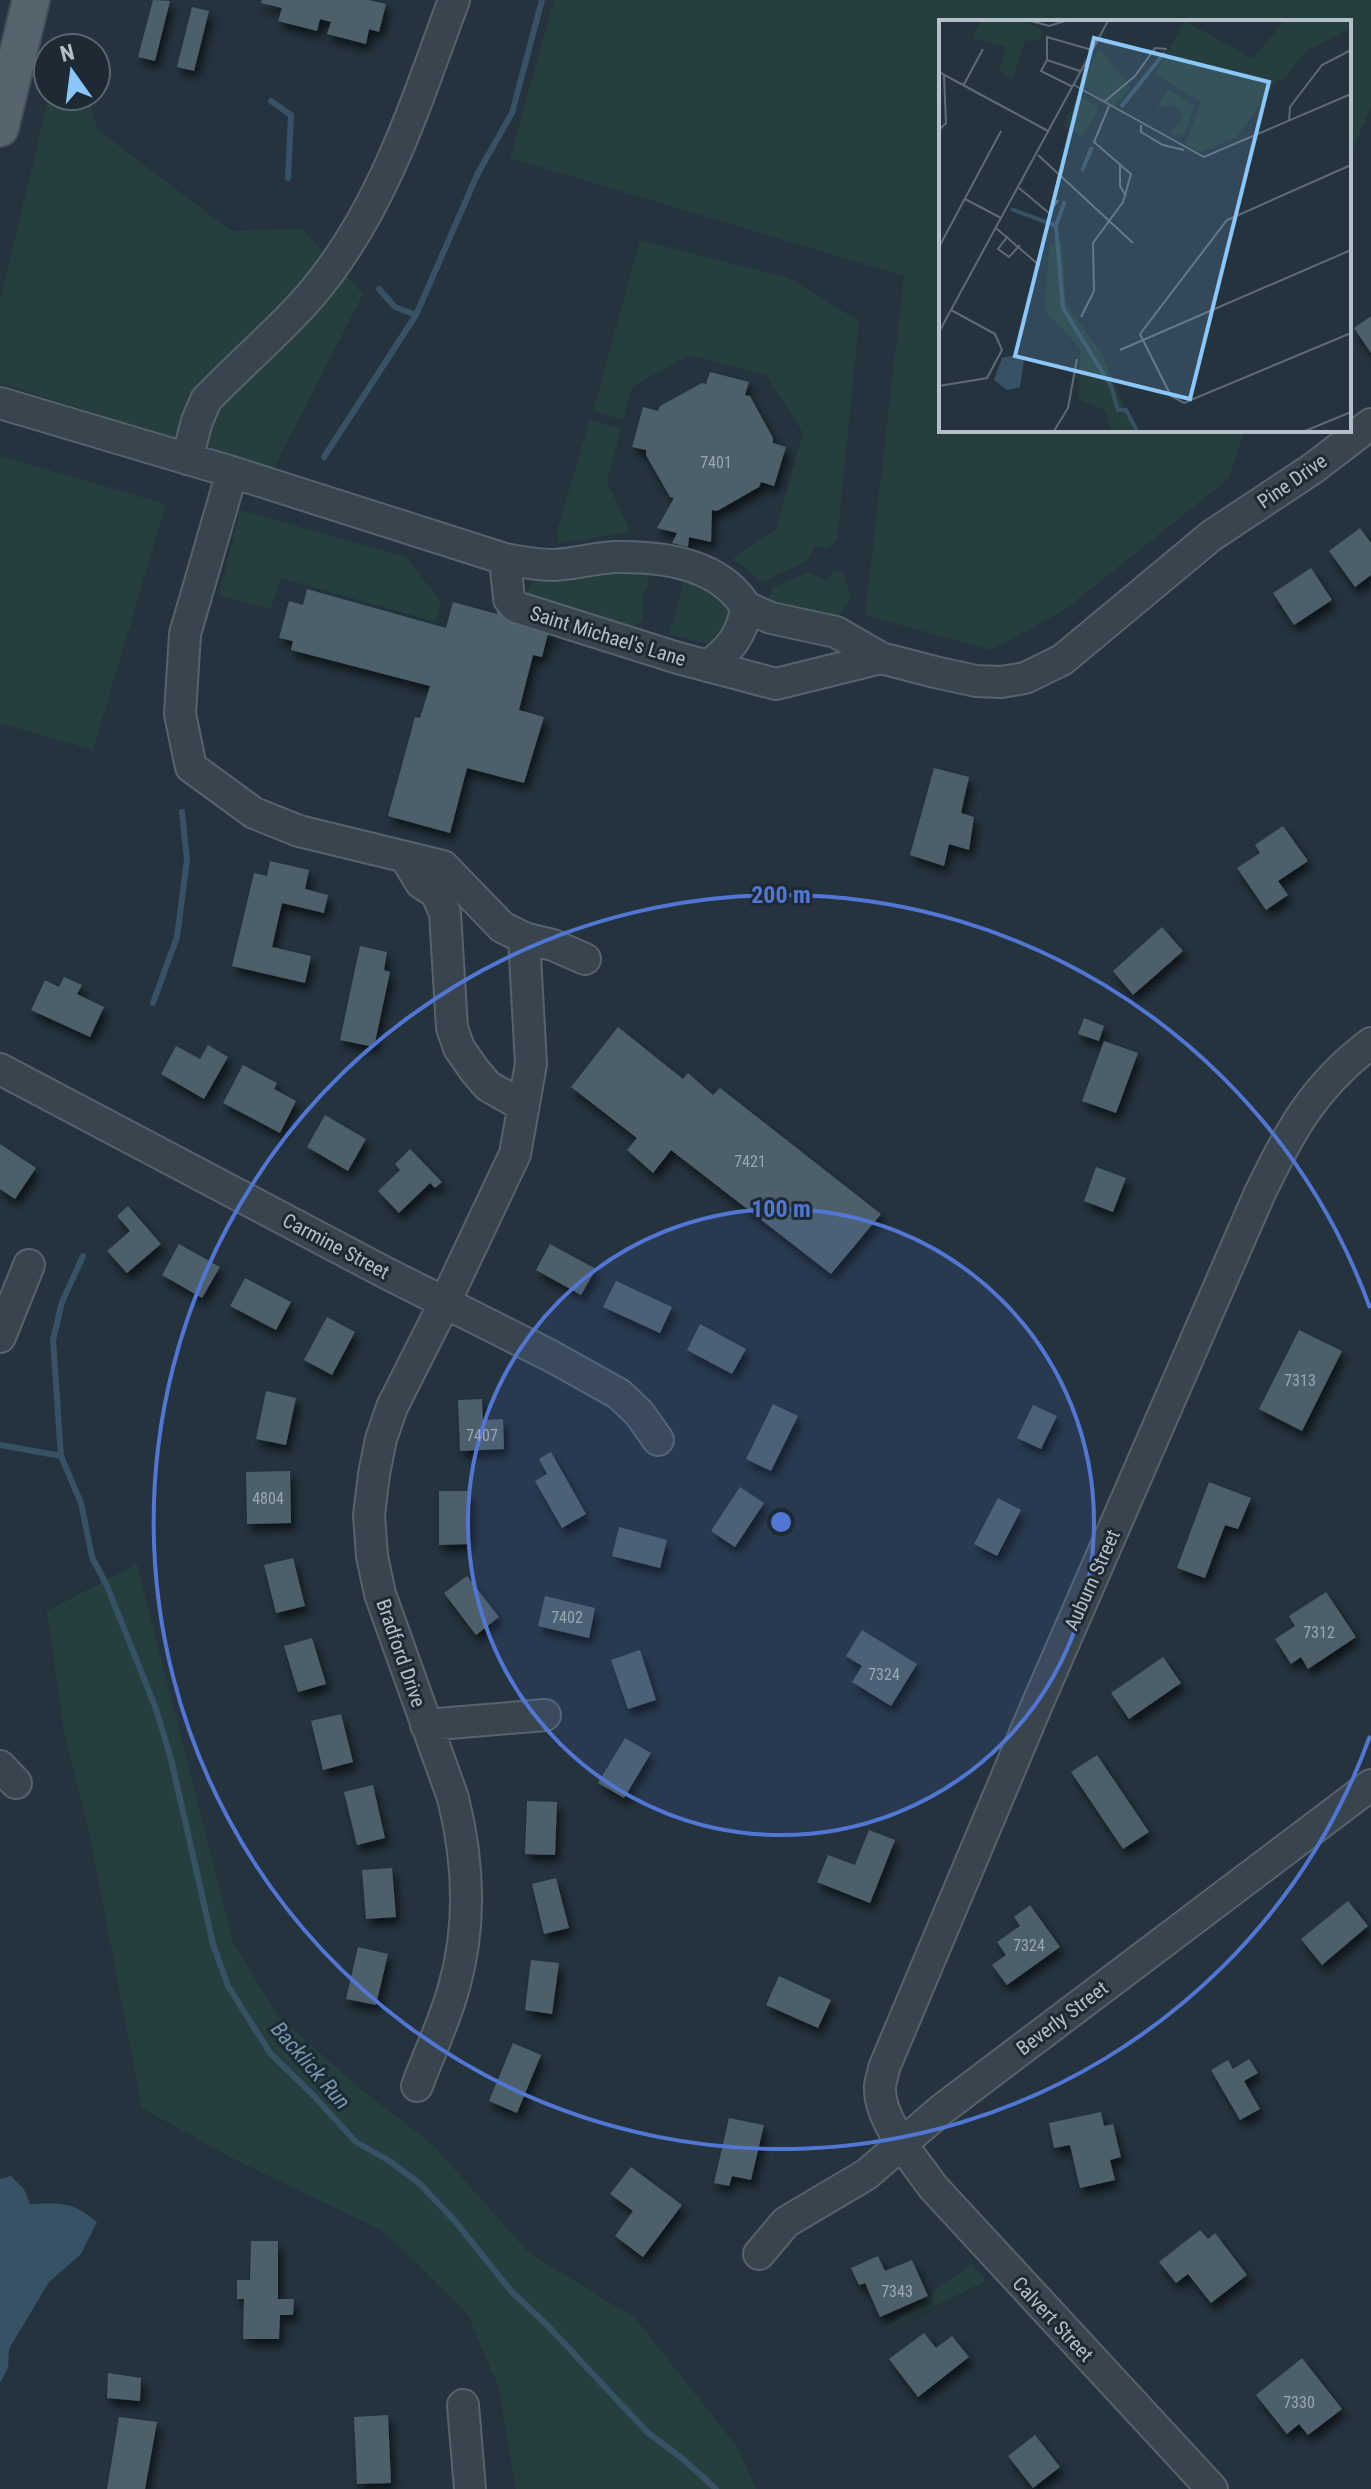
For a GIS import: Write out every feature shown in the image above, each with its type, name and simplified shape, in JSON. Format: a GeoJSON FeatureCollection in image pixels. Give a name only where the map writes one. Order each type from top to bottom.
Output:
{"type":"FeatureCollection","features":[{"type":"Feature","properties":{"kind":"main road"},"geometry":{"type":"LineString","coordinates":[[2,107],[31,0]]}},
{"type":"Feature","properties":{"kind":"street"},"geometry":{"type":"LineString","coordinates":[[187,459],[206,400],[310,296],[371,207],[395,156],[454,0]]}},
{"type":"Feature","properties":{"kind":"street"},"geometry":{"type":"LineString","coordinates":[[0,403],[232,472],[505,559],[557,565],[614,557],[665,560],[713,575],[734,589],[746,607],[771,618],[836,632],[881,658]]}},
{"type":"Feature","properties":{"kind":"street","name":"Pine Drive"},"geometry":{"type":"LineString","coordinates":[[881,658],[976,681],[1001,682],[1036,674],[1062,660],[1211,536],[1312,469],[1371,424]]}},
{"type":"Feature","properties":{"kind":"street"},"geometry":{"type":"LineString","coordinates":[[232,472],[185,634],[180,714],[191,767],[254,813],[299,831],[443,866],[502,927],[585,959]]}},
{"type":"Feature","properties":{"kind":"street","name":"Saint Michael's Lane"},"geometry":{"type":"LineString","coordinates":[[505,559],[509,599],[516,607],[707,666],[734,642],[745,618],[746,607]]}},
{"type":"Feature","properties":{"kind":"street"},"geometry":{"type":"LineString","coordinates":[[707,666],[776,684],[881,658]]}},
{"type":"Feature","properties":{"kind":"street"},"geometry":{"type":"LineString","coordinates":[[405,857],[421,883],[436,893],[445,913],[452,1028],[459,1048],[488,1086],[523,1106]]}},
{"type":"Feature","properties":{"kind":"street","name":"Bradford Drive"},"geometry":{"type":"LineString","coordinates":[[417,2086],[454,1989],[463,1951],[467,1910],[466,1868],[453,1798],[380,1594],[372,1556],[369,1515],[381,1439],[392,1407],[515,1154],[531,1064],[524,938]]}},
{"type":"Feature","properties":{"kind":"street","name":"Auburn Street"},"geometry":{"type":"LineString","coordinates":[[902,2143],[882,2103],[880,2087],[884,2068],[1015,1756],[1259,1195],[1288,1135],[1331,1077],[1371,1043]]}},
{"type":"Feature","properties":{"kind":"street","name":"Carmine Street"},"geometry":{"type":"LineString","coordinates":[[0,1069],[619,1394],[639,1413],[658,1440]]}},
{"type":"Feature","properties":{"kind":"street"},"geometry":{"type":"LineString","coordinates":[[0,1337],[29,1265]]}},
{"type":"Feature","properties":{"kind":"street"},"geometry":{"type":"LineString","coordinates":[[426,1725],[545,1715]]}},
{"type":"Feature","properties":{"kind":"street","name":"Beverly Street"},"geometry":{"type":"LineString","coordinates":[[759,2254],[786,2222],[867,2174],[941,2110],[1371,1785]]}},
{"type":"Feature","properties":{"kind":"street","name":"Calvert Street"},"geometry":{"type":"LineString","coordinates":[[902,2143],[933,2187],[1212,2489]]}},
{"type":"Feature","properties":{"kind":"street"},"geometry":{"type":"LineString","coordinates":[[463,2405],[470,2489]]}},
{"type":"Feature","properties":{"kind":"green space"},"geometry":{"type":"Polygon","coordinates":[[[554,0],[1371,0],[1371,107],[1351,154],[1351,20],[939,20],[939,432],[1244,432],[1228,479],[1063,611],[991,650],[865,615],[904,276],[510,158],[554,0]]]}},
{"type":"Feature","properties":{"kind":"green space"},"geometry":{"type":"Polygon","coordinates":[[[45,112],[93,112],[98,130],[231,231],[302,229],[363,294],[273,470],[0,383],[0,301],[45,112]]]}},
{"type":"Feature","properties":{"kind":"green space"},"geometry":{"type":"Polygon","coordinates":[[[640,240],[789,278],[859,321],[837,541],[826,549],[815,545],[807,561],[762,582],[733,558],[776,530],[803,433],[767,375],[689,355],[632,387],[623,420],[593,411],[640,240]]]}},
{"type":"Feature","properties":{"kind":"green space"},"geometry":{"type":"Polygon","coordinates":[[[590,420],[621,429],[607,482],[631,532],[558,543],[558,527],[590,420]]]}},
{"type":"Feature","properties":{"kind":"green space"},"geometry":{"type":"Polygon","coordinates":[[[0,456],[166,504],[93,750],[0,723],[0,456]]]}},
{"type":"Feature","properties":{"kind":"green space"},"geometry":{"type":"Polygon","coordinates":[[[240,510],[406,557],[441,602],[436,622],[281,578],[270,609],[219,595],[240,510]]]}},
{"type":"Feature","properties":{"kind":"green space"},"geometry":{"type":"Polygon","coordinates":[[[835,570],[843,574],[851,598],[836,621],[767,599],[772,588],[808,572],[826,581],[835,570]]]}},
{"type":"Feature","properties":{"kind":"green space"},"geometry":{"type":"Polygon","coordinates":[[[604,571],[647,573],[649,581],[643,593],[642,620],[633,628],[529,598],[527,592],[533,580],[568,581],[604,571]]]}},
{"type":"Feature","properties":{"kind":"green space"},"geometry":{"type":"Polygon","coordinates":[[[685,577],[721,594],[729,606],[724,628],[709,644],[669,634],[685,577]]]}},
{"type":"Feature","properties":{"kind":"green space"},"geometry":{"type":"Polygon","coordinates":[[[137,1564],[233,1942],[277,2015],[362,2090],[433,2145],[529,2253],[635,2318],[737,2447],[756,2489],[516,2489],[499,2388],[467,2313],[383,2231],[234,2159],[142,2108],[88,1827],[64,1732],[47,1611],[137,1564]]]}},
{"type":"Feature","properties":{"kind":"green space"},"geometry":{"type":"Polygon","coordinates":[[[971,2264],[986,2281],[879,2333],[971,2264]]]}},
{"type":"Feature","properties":{"kind":"water"},"geometry":{"type":"Polygon","coordinates":[[[11,2176],[24,2189],[30,2204],[66,2205],[97,2222],[81,2254],[49,2282],[9,2349],[8,2368],[0,2383],[0,2179],[11,2176]]]}},
{"type":"Feature","properties":{"kind":"building"},"geometry":{"type":"Polygon","coordinates":[[[153,0],[170,1],[155,61],[138,57],[153,0]]]}},
{"type":"Feature","properties":{"kind":"building"},"geometry":{"type":"Polygon","coordinates":[[[262,0],[369,0],[386,4],[379,32],[369,29],[366,44],[327,34],[331,22],[320,19],[317,31],[278,21],[282,8],[261,3],[262,0]]]}},
{"type":"Feature","properties":{"kind":"building"},"geometry":{"type":"Polygon","coordinates":[[[192,7],[209,11],[194,71],[177,67],[192,7]]]}},
{"type":"Feature","properties":{"kind":"building"},"geometry":{"type":"Polygon","coordinates":[[[1371,316],[1371,353],[1354,328],[1371,316]]]}},
{"type":"Feature","properties":{"kind":"building"},"geometry":{"type":"Polygon","coordinates":[[[710,372],[749,382],[745,395],[750,396],[773,443],[786,447],[774,486],[761,482],[759,487],[717,511],[712,510],[711,542],[689,537],[688,547],[672,543],[677,533],[657,528],[674,498],[670,497],[646,450],[632,447],[643,407],[658,411],[660,406],[702,383],[706,384],[710,372]]]}},
{"type":"Feature","properties":{"kind":"building"},"geometry":{"type":"Polygon","coordinates":[[[1360,528],[1371,543],[1371,575],[1355,587],[1329,551],[1360,528]]]}},
{"type":"Feature","properties":{"kind":"building"},"geometry":{"type":"Polygon","coordinates":[[[1311,568],[1332,600],[1294,625],[1273,593],[1311,568]]]}},
{"type":"Feature","properties":{"kind":"building"},"geometry":{"type":"Polygon","coordinates":[[[307,589],[446,628],[453,602],[497,614],[497,611],[541,625],[564,637],[548,634],[542,657],[533,655],[519,710],[544,717],[524,783],[467,768],[450,833],[388,816],[415,717],[420,718],[430,686],[291,650],[293,641],[279,638],[289,601],[303,605],[307,589]]]}},
{"type":"Feature","properties":{"kind":"building"},"geometry":{"type":"Polygon","coordinates":[[[934,768],[969,777],[961,813],[974,817],[969,850],[949,844],[944,866],[910,855],[934,768]]]}},
{"type":"Feature","properties":{"kind":"building"},"geometry":{"type":"Polygon","coordinates":[[[1283,826],[1308,861],[1278,881],[1288,895],[1266,910],[1237,868],[1260,853],[1255,845],[1283,826]]]}},
{"type":"Feature","properties":{"kind":"building"},"geometry":{"type":"Polygon","coordinates":[[[270,861],[309,870],[305,889],[328,895],[324,913],[282,903],[272,947],[311,956],[305,983],[232,966],[254,873],[267,876],[270,861]]]}},
{"type":"Feature","properties":{"kind":"building"},"geometry":{"type":"Polygon","coordinates":[[[1162,927],[1183,951],[1133,995],[1113,971],[1162,927]]]}},
{"type":"Feature","properties":{"kind":"building"},"geometry":{"type":"Polygon","coordinates":[[[360,946],[387,952],[384,970],[390,972],[374,1047],[340,1040],[360,946]]]}},
{"type":"Feature","properties":{"kind":"building"},"geometry":{"type":"Polygon","coordinates":[[[64,977],[82,985],[77,994],[104,1007],[90,1037],[31,1010],[45,980],[59,987],[64,977]]]}},
{"type":"Feature","properties":{"kind":"building"},"geometry":{"type":"Polygon","coordinates":[[[1084,1018],[1104,1026],[1099,1041],[1078,1034],[1084,1018]]]}},
{"type":"Feature","properties":{"kind":"building"},"geometry":{"type":"Polygon","coordinates":[[[618,1027],[683,1079],[688,1073],[713,1095],[720,1088],[881,1214],[831,1274],[671,1150],[653,1173],[627,1150],[637,1138],[571,1087],[618,1027]]]}},
{"type":"Feature","properties":{"kind":"building"},"geometry":{"type":"Polygon","coordinates":[[[1104,1041],[1138,1053],[1116,1113],[1082,1101],[1104,1041]]]}},
{"type":"Feature","properties":{"kind":"building"},"geometry":{"type":"Polygon","coordinates":[[[208,1045],[228,1057],[204,1099],[161,1074],[176,1046],[200,1059],[208,1045]]]}},
{"type":"Feature","properties":{"kind":"building"},"geometry":{"type":"Polygon","coordinates":[[[243,1065],[277,1083],[274,1089],[296,1101],[280,1133],[223,1103],[243,1065]]]}},
{"type":"Feature","properties":{"kind":"building"},"geometry":{"type":"Polygon","coordinates":[[[325,1115],[366,1139],[348,1171],[307,1147],[325,1115]]]}},
{"type":"Feature","properties":{"kind":"building"},"geometry":{"type":"Polygon","coordinates":[[[0,1144],[36,1168],[15,1199],[0,1189],[0,1144]]]}},
{"type":"Feature","properties":{"kind":"building"},"geometry":{"type":"Polygon","coordinates":[[[410,1149],[442,1182],[435,1188],[430,1183],[399,1213],[378,1191],[400,1170],[395,1164],[410,1149]]]}},
{"type":"Feature","properties":{"kind":"building"},"geometry":{"type":"Polygon","coordinates":[[[1096,1167],[1126,1178],[1113,1212],[1084,1201],[1096,1167]]]}},
{"type":"Feature","properties":{"kind":"building"},"geometry":{"type":"Polygon","coordinates":[[[128,1206],[161,1244],[127,1273],[107,1251],[130,1231],[117,1216],[128,1206]]]}},
{"type":"Feature","properties":{"kind":"building"},"geometry":{"type":"Polygon","coordinates":[[[179,1244],[220,1267],[202,1298],[162,1275],[179,1244]]]}},
{"type":"Feature","properties":{"kind":"building"},"geometry":{"type":"Polygon","coordinates":[[[550,1244],[596,1269],[581,1295],[536,1270],[550,1244]]]}},
{"type":"Feature","properties":{"kind":"building"},"geometry":{"type":"Polygon","coordinates":[[[245,1278],[291,1302],[276,1330],[230,1306],[245,1278]]]}},
{"type":"Feature","properties":{"kind":"building"},"geometry":{"type":"Polygon","coordinates":[[[616,1281],[672,1307],[660,1333],[603,1307],[616,1281]]]}},
{"type":"Feature","properties":{"kind":"building"},"geometry":{"type":"Polygon","coordinates":[[[327,1317],[355,1332],[332,1375],[304,1360],[327,1317]]]}},
{"type":"Feature","properties":{"kind":"building"},"geometry":{"type":"Polygon","coordinates":[[[700,1324],[746,1349],[732,1374],[687,1350],[700,1324]]]}},
{"type":"Feature","properties":{"kind":"building"},"geometry":{"type":"Polygon","coordinates":[[[1299,1330],[1342,1351],[1302,1431],[1259,1409],[1299,1330]]]}},
{"type":"Feature","properties":{"kind":"building"},"geometry":{"type":"Polygon","coordinates":[[[266,1391],[296,1398],[286,1445],[256,1439],[266,1391]]]}},
{"type":"Feature","properties":{"kind":"building"},"geometry":{"type":"Polygon","coordinates":[[[482,1399],[483,1420],[503,1419],[504,1449],[460,1451],[458,1400],[482,1399]]]}},
{"type":"Feature","properties":{"kind":"building"},"geometry":{"type":"Polygon","coordinates":[[[773,1404],[798,1416],[771,1471],[746,1459],[773,1404]]]}},
{"type":"Feature","properties":{"kind":"building"},"geometry":{"type":"Polygon","coordinates":[[[1033,1405],[1057,1416],[1041,1449],[1017,1438],[1033,1405]]]}},
{"type":"Feature","properties":{"kind":"building"},"geometry":{"type":"Polygon","coordinates":[[[551,1452],[586,1514],[562,1528],[535,1481],[547,1474],[539,1459],[551,1452]]]}},
{"type":"Feature","properties":{"kind":"building"},"geometry":{"type":"Polygon","coordinates":[[[290,1471],[291,1523],[247,1524],[246,1472],[290,1471]]]}},
{"type":"Feature","properties":{"kind":"building"},"geometry":{"type":"Polygon","coordinates":[[[1209,1482],[1251,1498],[1238,1529],[1225,1525],[1205,1578],[1177,1568],[1209,1482]]]}},
{"type":"Feature","properties":{"kind":"building"},"geometry":{"type":"Polygon","coordinates":[[[740,1487],[764,1503],[735,1547],[711,1531],[740,1487]]]}},
{"type":"Feature","properties":{"kind":"building"},"geometry":{"type":"Polygon","coordinates":[[[439,1491],[470,1491],[470,1544],[439,1545],[439,1491]]]}},
{"type":"Feature","properties":{"kind":"building"},"geometry":{"type":"Polygon","coordinates":[[[998,1498],[1021,1510],[997,1556],[974,1544],[998,1498]]]}},
{"type":"Feature","properties":{"kind":"building"},"geometry":{"type":"Polygon","coordinates":[[[619,1527],[667,1540],[660,1568],[612,1556],[619,1527]]]}},
{"type":"Feature","properties":{"kind":"building"},"geometry":{"type":"Polygon","coordinates":[[[293,1558],[305,1606],[276,1613],[264,1565],[293,1558]]]}},
{"type":"Feature","properties":{"kind":"building"},"geometry":{"type":"Polygon","coordinates":[[[467,1576],[499,1617],[476,1635],[444,1593],[467,1576]]]}},
{"type":"Feature","properties":{"kind":"building"},"geometry":{"type":"Polygon","coordinates":[[[1326,1592],[1356,1637],[1308,1669],[1301,1657],[1291,1664],[1275,1639],[1295,1626],[1289,1616],[1326,1592]]]}},
{"type":"Feature","properties":{"kind":"building"},"geometry":{"type":"Polygon","coordinates":[[[545,1596],[595,1608],[589,1638],[538,1626],[545,1596]]]}},
{"type":"Feature","properties":{"kind":"building"},"geometry":{"type":"Polygon","coordinates":[[[862,1630],[917,1664],[891,1706],[852,1682],[862,1666],[846,1656],[862,1630]]]}},
{"type":"Feature","properties":{"kind":"building"},"geometry":{"type":"Polygon","coordinates":[[[312,1638],[326,1684],[298,1692],[284,1646],[312,1638]]]}},
{"type":"Feature","properties":{"kind":"building"},"geometry":{"type":"Polygon","coordinates":[[[640,1650],[656,1700],[628,1709],[611,1660],[640,1650]]]}},
{"type":"Feature","properties":{"kind":"building"},"geometry":{"type":"Polygon","coordinates":[[[1163,1657],[1181,1683],[1129,1719],[1111,1693],[1163,1657]]]}},
{"type":"Feature","properties":{"kind":"building"},"geometry":{"type":"Polygon","coordinates":[[[341,1714],[353,1762],[323,1770],[311,1721],[341,1714]]]}},
{"type":"Feature","properties":{"kind":"building"},"geometry":{"type":"Polygon","coordinates":[[[625,1738],[651,1753],[624,1798],[598,1783],[625,1738]]]}},
{"type":"Feature","properties":{"kind":"building"},"geometry":{"type":"Polygon","coordinates":[[[1097,1755],[1149,1832],[1123,1849],[1071,1772],[1097,1755]]]}},
{"type":"Feature","properties":{"kind":"building"},"geometry":{"type":"Polygon","coordinates":[[[373,1785],[385,1838],[357,1845],[344,1792],[373,1785]]]}},
{"type":"Feature","properties":{"kind":"building"},"geometry":{"type":"Polygon","coordinates":[[[527,1801],[557,1802],[555,1855],[525,1854],[527,1801]]]}},
{"type":"Feature","properties":{"kind":"building"},"geometry":{"type":"Polygon","coordinates":[[[869,1830],[895,1840],[870,1903],[817,1882],[828,1855],[855,1865],[869,1830]]]}},
{"type":"Feature","properties":{"kind":"building"},"geometry":{"type":"Polygon","coordinates":[[[392,1868],[396,1917],[366,1919],[362,1870],[392,1868]]]}},
{"type":"Feature","properties":{"kind":"building"},"geometry":{"type":"Polygon","coordinates":[[[556,1878],[569,1928],[544,1934],[532,1884],[556,1878]]]}},
{"type":"Feature","properties":{"kind":"building"},"geometry":{"type":"Polygon","coordinates":[[[1348,1901],[1368,1926],[1322,1965],[1301,1939],[1348,1901]]]}},
{"type":"Feature","properties":{"kind":"building"},"geometry":{"type":"Polygon","coordinates":[[[1030,1905],[1060,1947],[1007,1985],[992,1965],[1006,1955],[997,1942],[1020,1926],[1014,1917],[1030,1905]]]}},
{"type":"Feature","properties":{"kind":"building"},"geometry":{"type":"Polygon","coordinates":[[[358,1947],[388,1954],[376,2005],[346,1999],[358,1947]]]}},
{"type":"Feature","properties":{"kind":"building"},"geometry":{"type":"Polygon","coordinates":[[[531,1960],[559,1963],[552,2014],[525,2010],[531,1960]]]}},
{"type":"Feature","properties":{"kind":"building"},"geometry":{"type":"Polygon","coordinates":[[[779,1976],[831,2000],[818,2028],[766,2005],[779,1976]]]}},
{"type":"Feature","properties":{"kind":"building"},"geometry":{"type":"Polygon","coordinates":[[[513,2043],[541,2055],[517,2113],[489,2101],[513,2043]]]}},
{"type":"Feature","properties":{"kind":"building"},"geometry":{"type":"Polygon","coordinates":[[[1249,2059],[1258,2073],[1244,2081],[1260,2109],[1240,2120],[1211,2070],[1228,2060],[1233,2069],[1249,2059]]]}},
{"type":"Feature","properties":{"kind":"building"},"geometry":{"type":"Polygon","coordinates":[[[1101,2112],[1104,2126],[1113,2124],[1121,2157],[1110,2160],[1115,2180],[1080,2188],[1070,2145],[1054,2148],[1049,2123],[1101,2112]]]}},
{"type":"Feature","properties":{"kind":"building"},"geometry":{"type":"Polygon","coordinates":[[[729,2118],[764,2125],[751,2180],[732,2176],[729,2186],[714,2183],[729,2118]]]}},
{"type":"Feature","properties":{"kind":"building"},"geometry":{"type":"Polygon","coordinates":[[[631,2167],[682,2205],[643,2257],[615,2236],[633,2211],[610,2194],[631,2167]]]}},
{"type":"Feature","properties":{"kind":"building"},"geometry":{"type":"Polygon","coordinates":[[[1200,2230],[1208,2239],[1215,2233],[1247,2275],[1211,2303],[1188,2274],[1176,2283],[1159,2262],[1200,2230]]]}},
{"type":"Feature","properties":{"kind":"building"},"geometry":{"type":"Polygon","coordinates":[[[251,2241],[278,2241],[278,2299],[294,2299],[293,2315],[280,2315],[279,2339],[243,2339],[244,2299],[237,2299],[237,2280],[250,2280],[251,2241]]]}},
{"type":"Feature","properties":{"kind":"building"},"geometry":{"type":"Polygon","coordinates":[[[878,2256],[885,2271],[912,2260],[928,2296],[880,2317],[865,2283],[859,2285],[851,2268],[878,2256]]]}},
{"type":"Feature","properties":{"kind":"building"},"geometry":{"type":"Polygon","coordinates":[[[924,2333],[936,2348],[952,2336],[969,2357],[918,2397],[889,2359],[924,2333]]]}},
{"type":"Feature","properties":{"kind":"building"},"geometry":{"type":"Polygon","coordinates":[[[1302,2358],[1342,2409],[1308,2435],[1299,2424],[1287,2434],[1256,2395],[1302,2358]]]}},
{"type":"Feature","properties":{"kind":"building"},"geometry":{"type":"Polygon","coordinates":[[[108,2373],[141,2378],[140,2401],[107,2398],[108,2373]]]}},
{"type":"Feature","properties":{"kind":"building"},"geometry":{"type":"Polygon","coordinates":[[[388,2415],[391,2483],[357,2484],[354,2417],[388,2415]]]}},
{"type":"Feature","properties":{"kind":"building"},"geometry":{"type":"Polygon","coordinates":[[[119,2417],[157,2422],[145,2489],[107,2489],[119,2417]]]}},
{"type":"Feature","properties":{"kind":"building"},"geometry":{"type":"Polygon","coordinates":[[[1035,2435],[1060,2467],[1033,2488],[1008,2456],[1035,2435]]]}},
{"type":"Feature","properties":{"kind":"waterway"},"geometry":{"type":"LineString","coordinates":[[324,457],[416,315],[478,173],[512,113],[542,0]]}},
{"type":"Feature","properties":{"kind":"waterway"},"geometry":{"type":"LineString","coordinates":[[271,101],[291,115],[288,178]]}},
{"type":"Feature","properties":{"kind":"waterway"},"geometry":{"type":"LineString","coordinates":[[379,289],[395,307],[416,315]]}},
{"type":"Feature","properties":{"kind":"waterway"},"geometry":{"type":"LineString","coordinates":[[153,1003],[177,937],[187,860],[182,812]]}},
{"type":"Feature","properties":{"kind":"waterway"},"geometry":{"type":"LineString","coordinates":[[61,1456],[53,1340],[62,1302],[83,1256]]}},
{"type":"Feature","properties":{"kind":"waterway","name":"Backlick Run"},"geometry":{"type":"LineString","coordinates":[[0,1445],[61,1456],[81,1503],[92,1557],[107,1586],[156,1709],[171,1759],[213,1944],[228,1986],[270,2053],[356,2142],[419,2183],[454,2220],[511,2291],[647,2432],[716,2489]]}}]}
